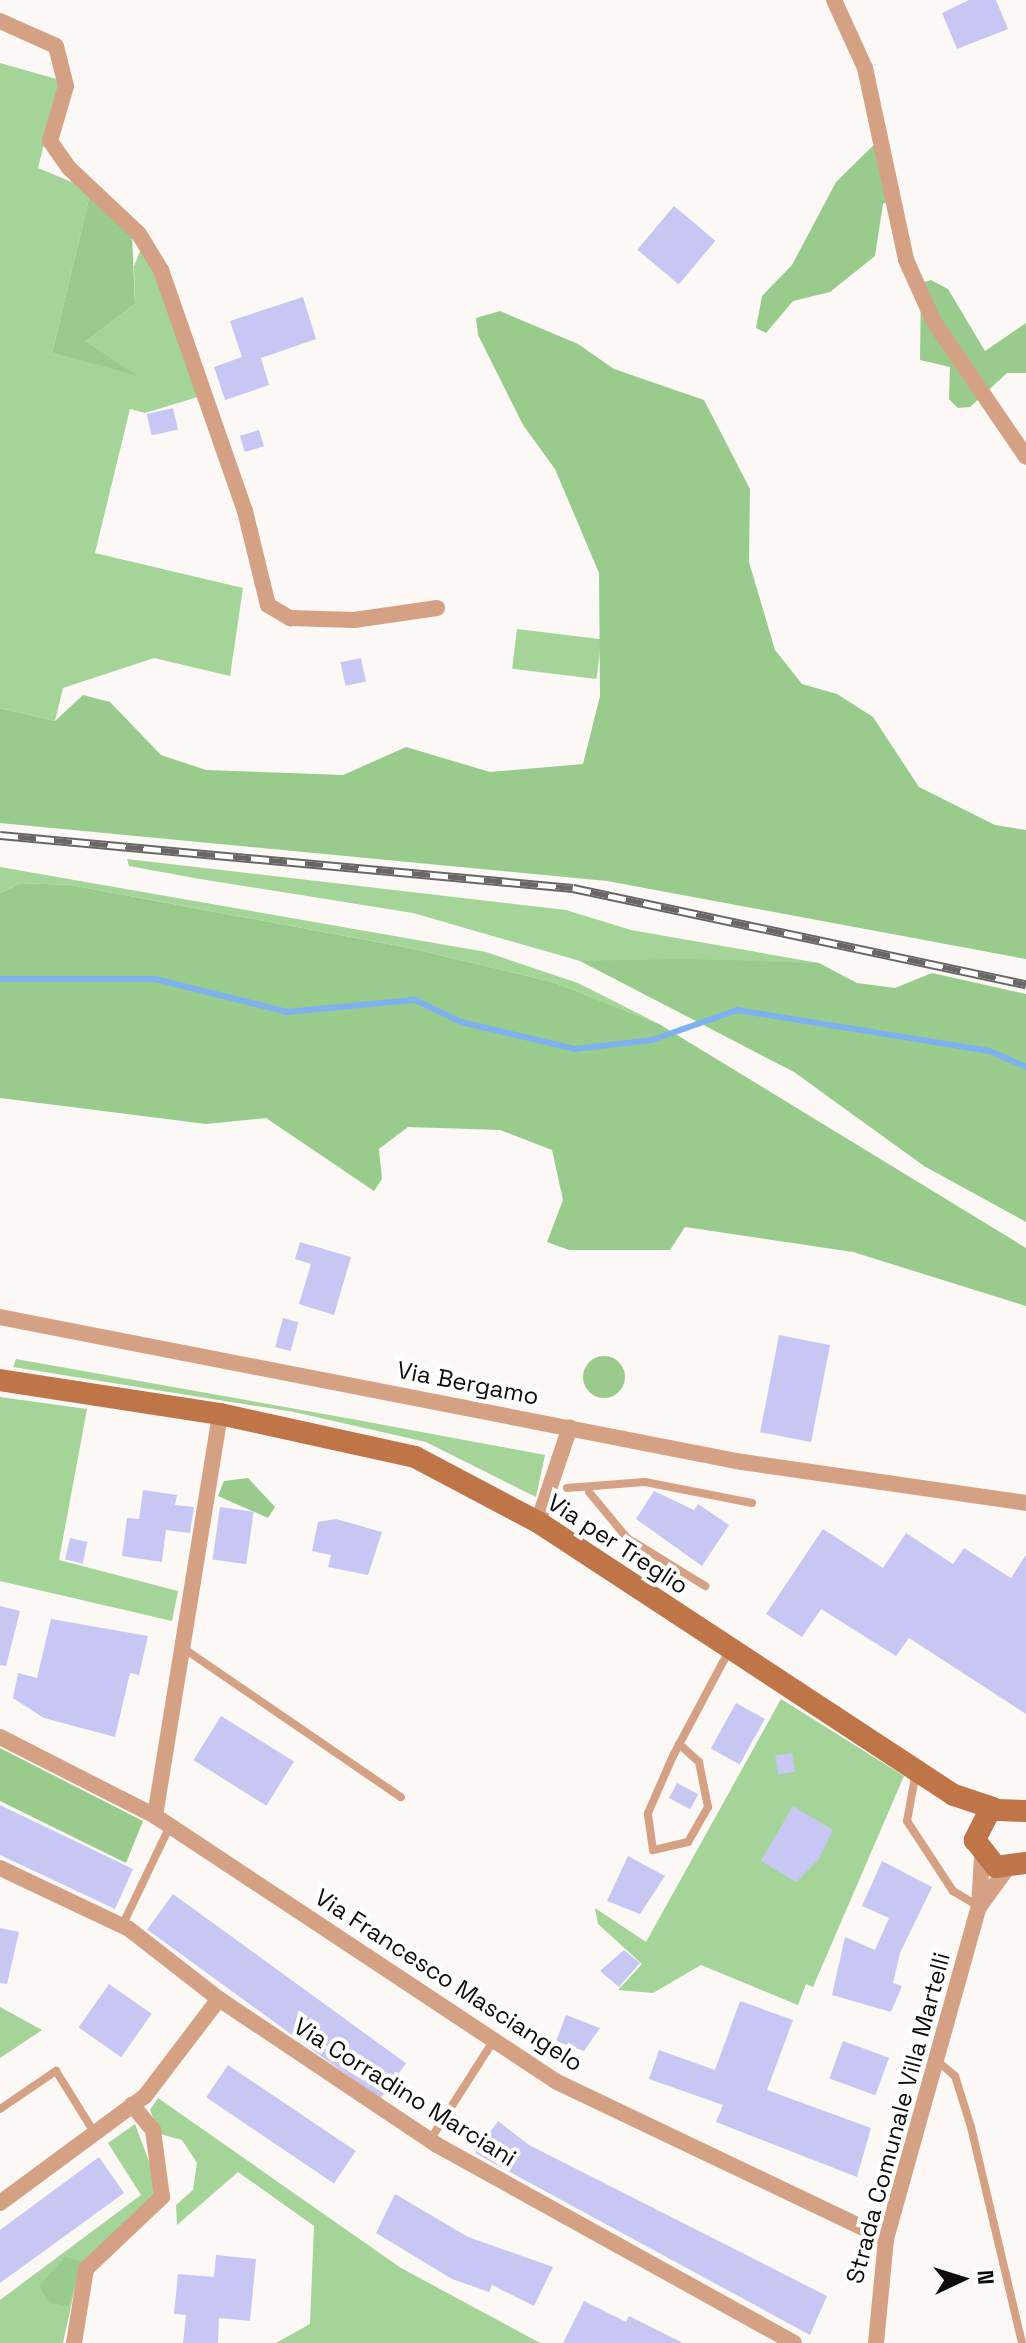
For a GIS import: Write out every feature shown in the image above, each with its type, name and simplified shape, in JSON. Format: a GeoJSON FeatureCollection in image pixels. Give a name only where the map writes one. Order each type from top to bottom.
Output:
{"type":"FeatureCollection","features":[{"type":"Feature","properties":{"kind":"main road","name":"Via per Treglio"},"geometry":{"type":"LineString","coordinates":[[0,1380],[220,1414],[415,1457],[538,1522],[954,1795],[993,1808],[1026,1811]]}},
{"type":"Feature","properties":{"kind":"main road","name":"Via per Treglio"},"geometry":{"type":"LineString","coordinates":[[954,1795],[975,1833],[982,1857]]}},
{"type":"Feature","properties":{"kind":"main road"},"geometry":{"type":"LineString","coordinates":[[975,1833],[993,1808]]}},
{"type":"Feature","properties":{"kind":"main road"},"geometry":{"type":"LineString","coordinates":[[982,1857],[1021,1865]]}},
{"type":"Feature","properties":{"kind":"street"},"geometry":{"type":"LineString","coordinates":[[834,0],[851,31],[865,68],[906,260],[934,322],[1026,457]]}},
{"type":"Feature","properties":{"kind":"street"},"geometry":{"type":"LineString","coordinates":[[0,21],[56,46],[66,86],[50,141],[69,168],[139,234],[162,272],[245,511],[268,605],[290,618],[354,620],[437,608]]}},
{"type":"Feature","properties":{"kind":"street","name":"Via Bergamo"},"geometry":{"type":"LineString","coordinates":[[0,1317],[742,1462],[1026,1503]]}},
{"type":"Feature","properties":{"kind":"street"},"geometry":{"type":"LineString","coordinates":[[155,1816],[220,1414]]}},
{"type":"Feature","properties":{"kind":"street"},"geometry":{"type":"LineString","coordinates":[[538,1522],[570,1427]]}},
{"type":"Feature","properties":{"kind":"street","name":"Via Francesco Masciangelo"},"geometry":{"type":"LineString","coordinates":[[0,1737],[155,1816],[555,2081],[886,2239]]}},
{"type":"Feature","properties":{"kind":"street","name":"Strada Comunale Villa Martelli"},"geometry":{"type":"LineString","coordinates":[[876,2343],[886,2239],[979,1907],[982,1857]]}},
{"type":"Feature","properties":{"kind":"street","name":"Strada Comunale Villa Martelli"},"geometry":{"type":"LineString","coordinates":[[979,1907],[1021,1865]]}},
{"type":"Feature","properties":{"kind":"street","name":"Via Corradino Marciani"},"geometry":{"type":"LineString","coordinates":[[0,1868],[122,1926],[219,1999],[430,2141],[794,2343]]}},
{"type":"Feature","properties":{"kind":"street"},"geometry":{"type":"LineString","coordinates":[[0,2203],[132,2105],[219,1999]]}},
{"type":"Feature","properties":{"kind":"street"},"geometry":{"type":"LineString","coordinates":[[74,2343],[86,2269],[162,2197],[153,2130],[132,2105]]}},
{"type":"Feature","properties":{"kind":"lane"},"geometry":{"type":"LineString","coordinates":[[567,1488],[589,1492],[645,1482],[752,1503]]}},
{"type":"Feature","properties":{"kind":"lane"},"geometry":{"type":"LineString","coordinates":[[589,1492],[627,1538],[705,1586]]}},
{"type":"Feature","properties":{"kind":"lane"},"geometry":{"type":"LineString","coordinates":[[182,1647],[401,1797]]}},
{"type":"Feature","properties":{"kind":"lane"},"geometry":{"type":"LineString","coordinates":[[679,1744],[699,1762],[708,1807],[688,1842],[653,1850],[648,1813],[679,1744],[731,1649]]}},
{"type":"Feature","properties":{"kind":"lane"},"geometry":{"type":"LineString","coordinates":[[916,1771],[907,1821],[953,1891],[979,1907]]}},
{"type":"Feature","properties":{"kind":"lane"},"geometry":{"type":"LineString","coordinates":[[122,1926],[170,1826]]}},
{"type":"Feature","properties":{"kind":"lane"},"geometry":{"type":"LineString","coordinates":[[430,2141],[494,2040]]}},
{"type":"Feature","properties":{"kind":"lane"},"geometry":{"type":"LineString","coordinates":[[936,2059],[955,2076],[971,2127],[1022,2343]]}},
{"type":"Feature","properties":{"kind":"lane"},"geometry":{"type":"LineString","coordinates":[[0,2109],[56,2071],[95,2133]]}},
{"type":"Feature","properties":{"kind":"green space"},"geometry":{"type":"Polygon","coordinates":[[[0,63],[60,80],[38,168],[91,190],[52,353],[136,375],[86,341],[135,304],[134,266],[143,244],[201,396],[145,413],[130,409],[95,553],[243,588],[230,676],[154,658],[63,688],[55,721],[0,708],[0,63]]]}},
{"type":"Feature","properties":{"kind":"green space"},"geometry":{"type":"Polygon","coordinates":[[[885,134],[899,196],[883,204],[875,256],[830,292],[793,301],[766,333],[756,328],[762,296],[792,265],[836,182],[885,134]]]}},
{"type":"Feature","properties":{"kind":"green space"},"geometry":{"type":"Polygon","coordinates":[[[91,190],[132,235],[135,304],[86,341],[138,376],[52,353],[91,190]]]}},
{"type":"Feature","properties":{"kind":"green space"},"geometry":{"type":"Polygon","coordinates":[[[931,280],[948,289],[985,351],[1026,323],[1026,373],[1007,373],[970,407],[958,408],[949,399],[950,367],[920,360],[921,283],[931,280]]]}},
{"type":"Feature","properties":{"kind":"green space"},"geometry":{"type":"Polygon","coordinates":[[[500,311],[578,344],[614,369],[704,400],[750,489],[749,562],[775,650],[802,684],[837,694],[873,717],[919,787],[995,825],[1026,830],[1026,959],[607,881],[0,823],[0,708],[55,721],[83,695],[110,702],[161,755],[206,770],[343,775],[406,747],[490,772],[583,764],[600,696],[599,573],[555,469],[523,425],[478,335],[476,318],[500,311]]]}},
{"type":"Feature","properties":{"kind":"green space"},"geometry":{"type":"Polygon","coordinates":[[[517,629],[601,639],[596,679],[512,669],[517,629]]]}},
{"type":"Feature","properties":{"kind":"green space"},"geometry":{"type":"Polygon","coordinates":[[[127,859],[566,910],[631,930],[819,963],[580,961],[413,913],[129,866],[127,859]]]}},
{"type":"Feature","properties":{"kind":"green space"},"geometry":{"type":"Polygon","coordinates":[[[0,867],[486,952],[578,983],[659,1024],[553,982],[410,948],[71,885],[21,883],[0,893],[0,867]]]}},
{"type":"Feature","properties":{"kind":"green space"},"geometry":{"type":"Polygon","coordinates":[[[21,883],[71,885],[410,948],[553,982],[659,1024],[1026,1248],[1026,1306],[853,1252],[685,1227],[670,1250],[569,1250],[547,1242],[563,1200],[552,1150],[500,1130],[408,1127],[379,1149],[382,1179],[374,1191],[266,1118],[206,1124],[0,1098],[0,893],[21,883]]]}},
{"type":"Feature","properties":{"kind":"green space"},"geometry":{"type":"Polygon","coordinates":[[[684,959],[819,963],[857,983],[895,988],[932,973],[1026,994],[1026,1222],[924,1166],[794,1072],[580,961],[684,959]]]}},
{"type":"Feature","properties":{"kind":"green space"},"geometry":{"type":"Polygon","coordinates":[[[604,1356],[619,1362],[625,1377],[619,1392],[604,1398],[589,1392],[583,1377],[589,1362],[604,1356]]]}},
{"type":"Feature","properties":{"kind":"green space"},"geometry":{"type":"Polygon","coordinates":[[[16,1359],[545,1455],[536,1497],[426,1442],[294,1412],[13,1367],[16,1359]]]}},
{"type":"Feature","properties":{"kind":"green space"},"geometry":{"type":"Polygon","coordinates":[[[0,1397],[87,1409],[59,1560],[178,1591],[172,1621],[0,1581],[0,1397]]]}},
{"type":"Feature","properties":{"kind":"green space"},"geometry":{"type":"Polygon","coordinates":[[[248,1478],[275,1507],[268,1518],[218,1496],[224,1481],[248,1478]]]}},
{"type":"Feature","properties":{"kind":"green space"},"geometry":{"type":"Polygon","coordinates":[[[781,1699],[904,1776],[813,1987],[806,1984],[798,2005],[701,1965],[653,1993],[618,1990],[642,1964],[598,1924],[595,1908],[646,1942],[781,1699]]]}},
{"type":"Feature","properties":{"kind":"green space"},"geometry":{"type":"Polygon","coordinates":[[[0,1748],[143,1821],[126,1863],[0,1801],[0,1748]]]}},
{"type":"Feature","properties":{"kind":"green space"},"geometry":{"type":"Polygon","coordinates":[[[0,2007],[42,2030],[0,2058],[0,2007]]]}},
{"type":"Feature","properties":{"kind":"green space"},"geometry":{"type":"Polygon","coordinates":[[[158,2098],[401,2268],[540,2343],[276,2343],[310,2324],[314,2226],[238,2172],[177,2225],[176,2205],[193,2190],[197,2163],[182,2140],[160,2134],[150,2110],[158,2098]]]}},
{"type":"Feature","properties":{"kind":"green space"},"geometry":{"type":"Polygon","coordinates":[[[135,2124],[156,2180],[152,2200],[80,2265],[63,2343],[0,2343],[0,2300],[141,2195],[108,2143],[135,2124]]]}},
{"type":"Feature","properties":{"kind":"green space"},"geometry":{"type":"Polygon","coordinates":[[[65,2257],[82,2262],[68,2306],[50,2303],[39,2286],[65,2257]]]}},
{"type":"Feature","properties":{"kind":"building"},"geometry":{"type":"Polygon","coordinates":[[[969,0],[996,0],[1008,29],[957,49],[942,13],[969,0]]]}},
{"type":"Feature","properties":{"kind":"building"},"geometry":{"type":"Polygon","coordinates":[[[674,206],[715,241],[679,284],[637,250],[674,206]]]}},
{"type":"Feature","properties":{"kind":"building"},"geometry":{"type":"Polygon","coordinates":[[[303,297],[316,339],[261,358],[269,385],[225,400],[214,367],[242,357],[230,321],[303,297]]]}},
{"type":"Feature","properties":{"kind":"building"},"geometry":{"type":"Polygon","coordinates":[[[173,408],[178,429],[152,436],[147,414],[173,408]]]}},
{"type":"Feature","properties":{"kind":"building"},"geometry":{"type":"Polygon","coordinates":[[[259,430],[264,446],[245,452],[240,436],[259,430]]]}},
{"type":"Feature","properties":{"kind":"building"},"geometry":{"type":"Polygon","coordinates":[[[361,658],[366,681],[345,686],[340,662],[361,658]]]}},
{"type":"Feature","properties":{"kind":"building"},"geometry":{"type":"Polygon","coordinates":[[[300,1242],[351,1257],[334,1315],[299,1304],[311,1264],[295,1259],[300,1242]]]}},
{"type":"Feature","properties":{"kind":"building"},"geometry":{"type":"Polygon","coordinates":[[[283,1318],[298,1322],[291,1351],[275,1347],[283,1318]]]}},
{"type":"Feature","properties":{"kind":"building"},"geometry":{"type":"Polygon","coordinates":[[[779,1335],[830,1345],[811,1442],[760,1432],[779,1335]]]}},
{"type":"Feature","properties":{"kind":"building"},"geometry":{"type":"Polygon","coordinates":[[[143,1490],[177,1495],[175,1505],[194,1507],[190,1533],[166,1530],[162,1562],[122,1556],[127,1518],[139,1519],[143,1490]]]}},
{"type":"Feature","properties":{"kind":"building"},"geometry":{"type":"Polygon","coordinates":[[[654,1491],[694,1510],[698,1504],[729,1525],[702,1566],[636,1519],[654,1491]]]}},
{"type":"Feature","properties":{"kind":"building"},"geometry":{"type":"Polygon","coordinates":[[[220,1507],[254,1512],[246,1564],[213,1559],[220,1507]]]}},
{"type":"Feature","properties":{"kind":"building"},"geometry":{"type":"Polygon","coordinates":[[[336,1519],[382,1532],[368,1575],[328,1567],[331,1555],[312,1551],[318,1522],[336,1519]]]}},
{"type":"Feature","properties":{"kind":"building"},"geometry":{"type":"Polygon","coordinates":[[[823,1529],[883,1568],[906,1533],[953,1564],[964,1548],[1011,1578],[1026,1555],[1026,1714],[909,1638],[896,1656],[821,1609],[802,1637],[766,1614],[823,1529]]]}},
{"type":"Feature","properties":{"kind":"building"},"geometry":{"type":"Polygon","coordinates":[[[70,1538],[88,1542],[83,1563],[65,1559],[70,1538]]]}},
{"type":"Feature","properties":{"kind":"building"},"geometry":{"type":"Polygon","coordinates":[[[0,1606],[20,1611],[6,1666],[0,1665],[0,1606]]]}},
{"type":"Feature","properties":{"kind":"building"},"geometry":{"type":"Polygon","coordinates":[[[51,1619],[148,1636],[139,1675],[130,1673],[115,1737],[44,1718],[13,1698],[18,1673],[37,1678],[51,1619]]]}},
{"type":"Feature","properties":{"kind":"building"},"geometry":{"type":"Polygon","coordinates":[[[736,1703],[765,1719],[740,1764],[711,1748],[736,1703]]]}},
{"type":"Feature","properties":{"kind":"building"},"geometry":{"type":"Polygon","coordinates":[[[221,1716],[294,1762],[266,1806],[193,1760],[221,1716]]]}},
{"type":"Feature","properties":{"kind":"building"},"geometry":{"type":"Polygon","coordinates":[[[792,1753],[795,1772],[778,1774],[775,1756],[792,1753]]]}},
{"type":"Feature","properties":{"kind":"building"},"geometry":{"type":"Polygon","coordinates":[[[677,1783],[698,1794],[690,1809],[669,1798],[677,1783]]]}},
{"type":"Feature","properties":{"kind":"building"},"geometry":{"type":"Polygon","coordinates":[[[0,1805],[133,1869],[115,1909],[0,1855],[0,1805]]]}},
{"type":"Feature","properties":{"kind":"building"},"geometry":{"type":"Polygon","coordinates":[[[793,1806],[833,1830],[819,1859],[796,1882],[761,1861],[793,1806]]]}},
{"type":"Feature","properties":{"kind":"building"},"geometry":{"type":"Polygon","coordinates":[[[628,1856],[665,1876],[640,1914],[607,1901],[628,1856]]]}},
{"type":"Feature","properties":{"kind":"building"},"geometry":{"type":"Polygon","coordinates":[[[882,1861],[932,1887],[900,1953],[893,1983],[902,1986],[891,2012],[832,1995],[845,1937],[875,1950],[889,1918],[862,1906],[882,1861]]]}},
{"type":"Feature","properties":{"kind":"building"},"geometry":{"type":"Polygon","coordinates":[[[173,1894],[406,2063],[380,2099],[147,1930],[173,1894]]]}},
{"type":"Feature","properties":{"kind":"building"},"geometry":{"type":"Polygon","coordinates":[[[0,1928],[19,1932],[7,1984],[0,1983],[0,1928]]]}},
{"type":"Feature","properties":{"kind":"building"},"geometry":{"type":"Polygon","coordinates":[[[624,1950],[640,1963],[619,1987],[600,1971],[624,1950]]]}},
{"type":"Feature","properties":{"kind":"building"},"geometry":{"type":"Polygon","coordinates":[[[109,1984],[152,2014],[121,2057],[79,2027],[109,1984]]]}},
{"type":"Feature","properties":{"kind":"building"},"geometry":{"type":"Polygon","coordinates":[[[740,2001],[793,2020],[767,2090],[871,2128],[857,2177],[716,2122],[723,2105],[649,2079],[659,2050],[715,2070],[740,2001]]]}},
{"type":"Feature","properties":{"kind":"building"},"geometry":{"type":"Polygon","coordinates":[[[566,2015],[600,2028],[584,2051],[556,2041],[566,2015]]]}},
{"type":"Feature","properties":{"kind":"building"},"geometry":{"type":"Polygon","coordinates":[[[843,2041],[889,2058],[875,2095],[829,2079],[843,2041]]]}},
{"type":"Feature","properties":{"kind":"building"},"geometry":{"type":"Polygon","coordinates":[[[228,2065],[356,2151],[334,2183],[206,2097],[228,2065]]]}},
{"type":"Feature","properties":{"kind":"building"},"geometry":{"type":"Polygon","coordinates":[[[498,2121],[529,2145],[827,2296],[810,2335],[475,2153],[498,2121]]]}},
{"type":"Feature","properties":{"kind":"building"},"geometry":{"type":"Polygon","coordinates":[[[99,2157],[124,2193],[0,2283],[0,2230],[99,2157]]]}},
{"type":"Feature","properties":{"kind":"building"},"geometry":{"type":"Polygon","coordinates":[[[395,2194],[468,2237],[553,2267],[534,2306],[492,2285],[489,2292],[452,2279],[376,2233],[395,2194]]]}},
{"type":"Feature","properties":{"kind":"building"},"geometry":{"type":"Polygon","coordinates":[[[216,2255],[256,2259],[250,2321],[219,2318],[218,2343],[183,2343],[186,2315],[174,2314],[178,2274],[214,2277],[216,2255]]]}},
{"type":"Feature","properties":{"kind":"building"},"geometry":{"type":"Polygon","coordinates":[[[584,2301],[626,2322],[629,2316],[683,2343],[563,2343],[584,2301]]]}},
{"type":"Feature","properties":{"kind":"waterway"},"geometry":{"type":"LineString","coordinates":[[0,979],[155,979],[287,1012],[415,1000],[461,1022],[575,1049],[652,1040],[737,1010],[990,1051],[1026,1067]]}},
{"type":"Feature","properties":{"kind":"railway"},"geometry":{"type":"LineString","coordinates":[[0,835],[573,888],[1026,984]]}}]}
